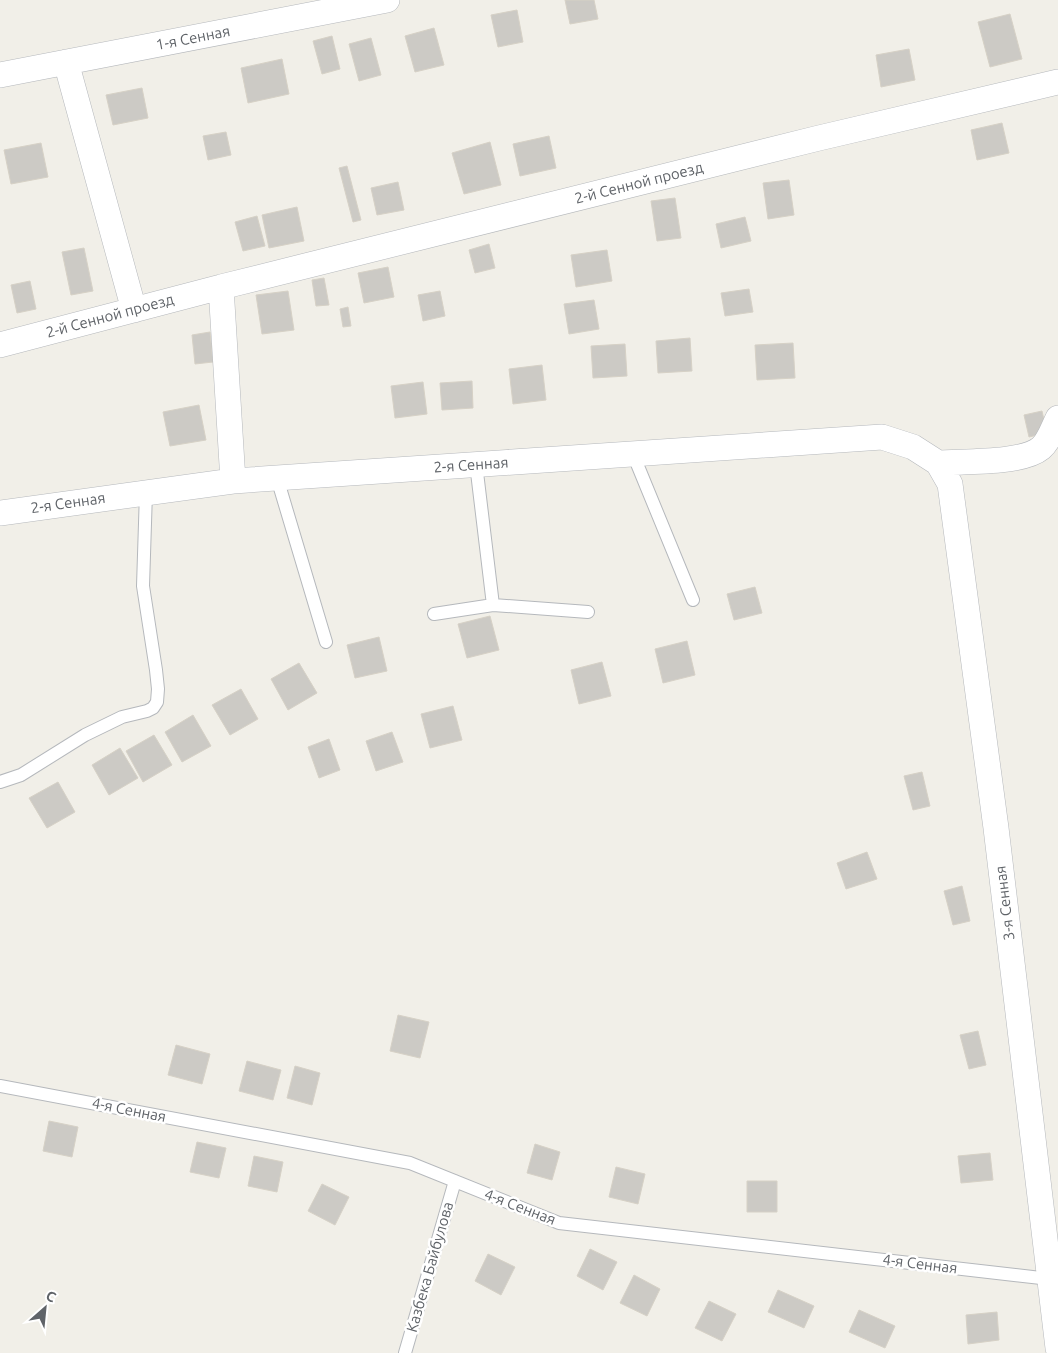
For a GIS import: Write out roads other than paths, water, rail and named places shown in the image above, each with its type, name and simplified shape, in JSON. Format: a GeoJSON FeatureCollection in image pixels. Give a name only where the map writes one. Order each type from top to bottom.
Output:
{"type":"FeatureCollection","features":[{"type":"Feature","properties":{"kind":"street","name":"1-я Сенная"},"geometry":{"type":"LineString","coordinates":[[0,75],[386,0]]}},
{"type":"Feature","properties":{"kind":"street"},"geometry":{"type":"LineString","coordinates":[[66,62],[134,310]]}},
{"type":"Feature","properties":{"kind":"street","name":"2-й Сенной проезд"},"geometry":{"type":"LineString","coordinates":[[0,345],[221,287],[819,138],[1058,82]]}},
{"type":"Feature","properties":{"kind":"street"},"geometry":{"type":"LineString","coordinates":[[221,287],[233,481]]}},
{"type":"Feature","properties":{"kind":"street"},"geometry":{"type":"LineString","coordinates":[[938,463],[1013,458],[1032,454],[1048,440],[1058,418]]}},
{"type":"Feature","properties":{"kind":"street","name":"2-я Сенная"},"geometry":{"type":"LineString","coordinates":[[0,512],[233,481],[882,437],[913,447],[938,463]]}},
{"type":"Feature","properties":{"kind":"street","name":"3-я Сенная"},"geometry":{"type":"LineString","coordinates":[[938,463],[950,484],[996,828],[1058,1348]]}},
{"type":"Feature","properties":{"kind":"lane"},"geometry":{"type":"LineString","coordinates":[[633,454],[693,600]]}},
{"type":"Feature","properties":{"kind":"lane"},"geometry":{"type":"LineString","coordinates":[[476,464],[493,605]]}},
{"type":"Feature","properties":{"kind":"lane"},"geometry":{"type":"LineString","coordinates":[[277,478],[326,642]]}},
{"type":"Feature","properties":{"kind":"lane"},"geometry":{"type":"LineString","coordinates":[[0,782],[21,776],[85,735],[122,717],[148,711],[157,702],[156,670],[143,586],[146,492]]}},
{"type":"Feature","properties":{"kind":"lane"},"geometry":{"type":"LineString","coordinates":[[434,614],[493,605],[588,612]]}},
{"type":"Feature","properties":{"kind":"lane","name":"4-я Сенная"},"geometry":{"type":"LineString","coordinates":[[0,1086],[410,1163],[559,1222],[1050,1279]]}},
{"type":"Feature","properties":{"kind":"lane","name":"Казбека Байбулова"},"geometry":{"type":"LineString","coordinates":[[405,1353],[455,1181]]}}]}
